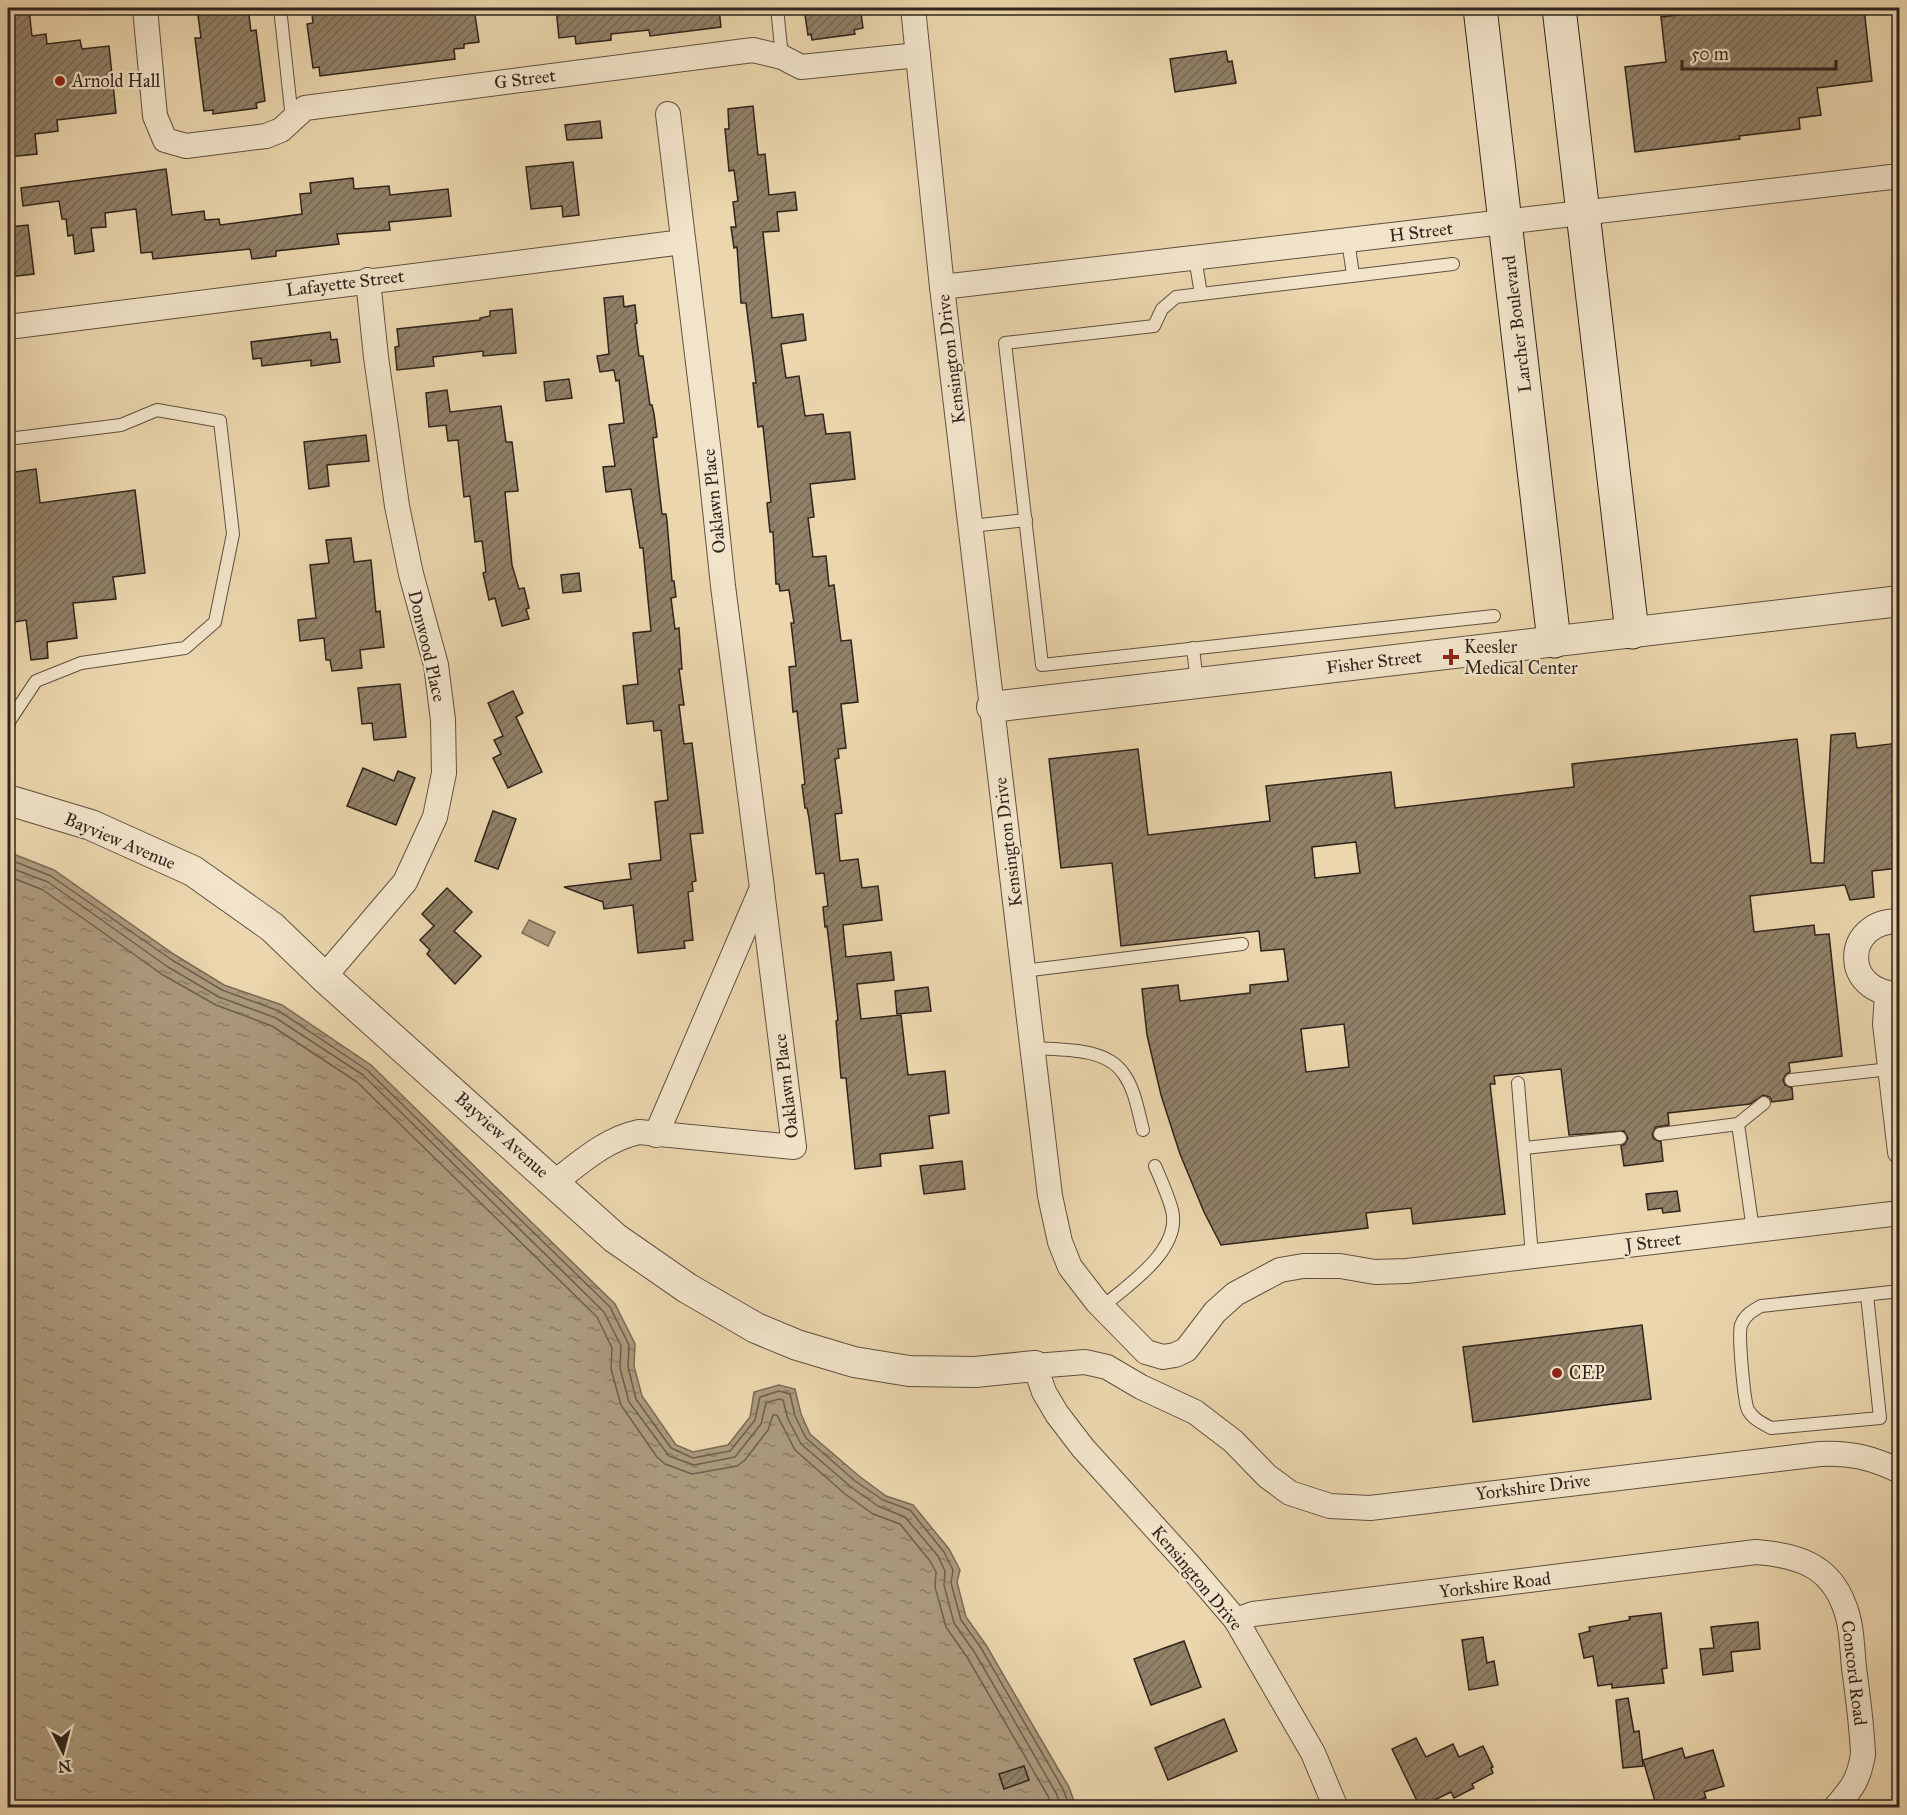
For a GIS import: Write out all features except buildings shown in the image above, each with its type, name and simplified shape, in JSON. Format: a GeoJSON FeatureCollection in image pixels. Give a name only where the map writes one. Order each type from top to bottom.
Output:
{"type":"FeatureCollection","features":[{"type":"Feature","properties":{"kind":"main road","name":"Larcher Boulevard"},"geometry":{"type":"LineString","coordinates":[[1480,8],[1554,641]]}},
{"type":"Feature","properties":{"kind":"main road"},"geometry":{"type":"LineString","coordinates":[[1559,8],[1632,632]]}},
{"type":"Feature","properties":{"kind":"street","name":"G Street"},"geometry":{"type":"LineString","coordinates":[[145,8],[155,116],[165,141],[186,146],[266,136],[281,130],[306,108],[753,50],[782,57],[801,67],[918,55]]}},
{"type":"Feature","properties":{"kind":"street","name":"Kensington Drive"},"geometry":{"type":"LineString","coordinates":[[913,8],[942,287],[1023,970],[1050,1196],[1060,1242],[1070,1267],[1102,1307],[1146,1352],[1162,1357],[1186,1350],[1215,1312],[1235,1294],[1280,1270],[1303,1266],[1340,1266],[1375,1272],[1407,1271]]}},
{"type":"Feature","properties":{"kind":"street","name":"Oaklawn Place"},"geometry":{"type":"LineString","coordinates":[[555,1182],[604,1146],[625,1135],[639,1132],[794,1147],[723,586],[668,114]]}},
{"type":"Feature","properties":{"kind":"street","name":"H Street"},"geometry":{"type":"LineString","coordinates":[[942,287],[1899,176]]}},
{"type":"Feature","properties":{"kind":"street","name":"Lafayette Street"},"geometry":{"type":"LineString","coordinates":[[8,327],[683,242]]}},
{"type":"Feature","properties":{"kind":"street","name":"Donwood Place"},"geometry":{"type":"LineString","coordinates":[[324,977],[405,882],[435,817],[444,773],[443,720],[436,665],[411,574],[397,506],[376,357],[368,280]]}},
{"type":"Feature","properties":{"kind":"street","name":"Fisher Street"},"geometry":{"type":"LineString","coordinates":[[992,707],[1899,602]]}},
{"type":"Feature","properties":{"kind":"street","name":"Bayview Avenue"},"geometry":{"type":"LineString","coordinates":[[8,800],[92,825],[193,872],[272,927],[324,977],[615,1238],[687,1288],[756,1328],[797,1345],[854,1362],[909,1371],[975,1372],[1035,1366]]}},
{"type":"Feature","properties":{"kind":"street"},"geometry":{"type":"LineString","coordinates":[[656,1135],[762,888]]}},
{"type":"Feature","properties":{"kind":"street"},"geometry":{"type":"LineString","coordinates":[[1899,921],[1886,921],[1874,926],[1864,934],[1857,951],[1858,970],[1864,981],[1875,990],[1893,994],[1885,1024],[1890,1069],[1897,1103],[1899,1152]]}},
{"type":"Feature","properties":{"kind":"street","name":"J Street"},"geometry":{"type":"LineString","coordinates":[[1407,1271],[1899,1213]]}},
{"type":"Feature","properties":{"kind":"street","name":"Yorkshire Drive"},"geometry":{"type":"LineString","coordinates":[[1035,1366],[1085,1362],[1107,1368],[1141,1387],[1196,1412],[1233,1441],[1268,1476],[1290,1493],[1330,1506],[1370,1508],[1820,1454],[1855,1455],[1882,1462],[1899,1471]]}},
{"type":"Feature","properties":{"kind":"street","name":"Kensington Drive"},"geometry":{"type":"LineString","coordinates":[[1035,1366],[1044,1392],[1083,1449],[1236,1620],[1313,1753],[1336,1808]]}},
{"type":"Feature","properties":{"kind":"street","name":"Yorkshire Road"},"geometry":{"type":"LineString","coordinates":[[1236,1620],[1253,1614],[1756,1552]]}},
{"type":"Feature","properties":{"kind":"street","name":"Concord Road"},"geometry":{"type":"LineString","coordinates":[[1756,1552],[1790,1555],[1808,1564],[1822,1573],[1837,1590],[1845,1606],[1854,1663],[1863,1755],[1859,1775],[1835,1808]]}},
{"type":"Feature","properties":{"kind":"lane"},"geometry":{"type":"LineString","coordinates":[[280,8],[292,119]]}},
{"type":"Feature","properties":{"kind":"lane"},"geometry":{"type":"LineString","coordinates":[[777,8],[782,57]]}},
{"type":"Feature","properties":{"kind":"lane"},"geometry":{"type":"LineString","coordinates":[[1348,240],[1353,275]]}},
{"type":"Feature","properties":{"kind":"lane"},"geometry":{"type":"LineString","coordinates":[[1195,258],[1201,294]]}},
{"type":"Feature","properties":{"kind":"lane"},"geometry":{"type":"LineString","coordinates":[[1453,264],[1176,297],[1162,309],[1154,326],[1005,343],[1042,665],[1494,616]]}},
{"type":"Feature","properties":{"kind":"lane"},"geometry":{"type":"LineString","coordinates":[[8,439],[121,425],[157,410],[220,421],[233,534],[215,622],[185,648],[81,663],[36,681],[10,720],[8,727]]}},
{"type":"Feature","properties":{"kind":"lane"},"geometry":{"type":"LineString","coordinates":[[971,526],[1026,520]]}},
{"type":"Feature","properties":{"kind":"lane"},"geometry":{"type":"LineString","coordinates":[[1193,648],[1197,683]]}},
{"type":"Feature","properties":{"kind":"lane"},"geometry":{"type":"LineString","coordinates":[[1023,970],[1242,944]]}},
{"type":"Feature","properties":{"kind":"lane"},"geometry":{"type":"LineString","coordinates":[[1033,1048],[1080,1052],[1104,1057],[1123,1072],[1132,1092],[1143,1130]]}},
{"type":"Feature","properties":{"kind":"lane"},"geometry":{"type":"LineString","coordinates":[[1791,1080],[1890,1069]]}},
{"type":"Feature","properties":{"kind":"lane"},"geometry":{"type":"LineString","coordinates":[[1518,1083],[1532,1257]]}},
{"type":"Feature","properties":{"kind":"lane"},"geometry":{"type":"LineString","coordinates":[[1660,1134],[1738,1124],[1764,1102]]}},
{"type":"Feature","properties":{"kind":"lane"},"geometry":{"type":"LineString","coordinates":[[1738,1124],[1754,1230]]}},
{"type":"Feature","properties":{"kind":"lane"},"geometry":{"type":"LineString","coordinates":[[1524,1148],[1620,1137]]}},
{"type":"Feature","properties":{"kind":"lane"},"geometry":{"type":"LineString","coordinates":[[1102,1307],[1146,1270],[1163,1251],[1171,1234],[1173,1212],[1155,1166]]}},
{"type":"Feature","properties":{"kind":"lane"},"geometry":{"type":"LineString","coordinates":[[1867,1295],[1880,1418],[1771,1428],[1757,1420],[1748,1410],[1739,1340],[1741,1326],[1747,1314],[1761,1306],[1899,1291]]}},
{"type":"Feature","properties":{"kind":"water"},"geometry":{"type":"Polygon","coordinates":[[[8,852],[54,870],[175,955],[224,985],[282,1005],[371,1065],[615,1304],[635,1344],[634,1366],[642,1396],[676,1445],[693,1452],[728,1445],[750,1417],[754,1392],[779,1385],[795,1389],[801,1414],[810,1434],[886,1496],[913,1505],[949,1549],[960,1570],[957,1582],[966,1617],[986,1645],[1069,1787],[1076,1807],[8,1807],[8,852]]]}},
{"type":"Feature","properties":{"kind":"water"},"geometry":{"type":"Polygon","coordinates":[[[529,920],[555,932],[548,946],[522,933],[529,920]]]}},
{"type":"Feature","properties":{"kind":"place","name":"Arnold Hall"},"geometry":{"type":"Point","coordinates":[60,81]}},
{"type":"Feature","properties":{"kind":"place","name":"Keesler Medical Center"},"geometry":{"type":"Point","coordinates":[1451,657]}},
{"type":"Feature","properties":{"kind":"place","name":"CEP"},"geometry":{"type":"Point","coordinates":[1557,1373]}}]}
